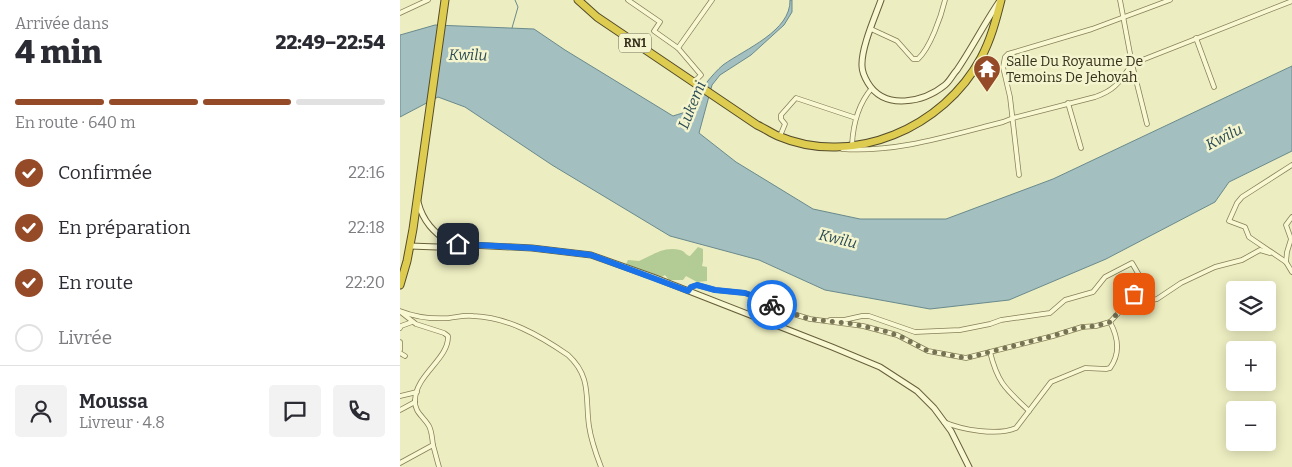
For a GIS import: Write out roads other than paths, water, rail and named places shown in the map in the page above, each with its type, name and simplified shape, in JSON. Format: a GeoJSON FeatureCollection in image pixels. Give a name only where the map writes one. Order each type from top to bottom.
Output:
{"type":"FeatureCollection","features":[{"type":"Feature","properties":{"kind":"highway"},"geometry":{"type":"LineString","coordinates":[[400,285],[408,261],[445,0]]}},
{"type":"Feature","properties":{"kind":"highway","name":"RN1"},"geometry":{"type":"LineString","coordinates":[[578,0],[597,18],[726,106],[757,125],[780,136],[814,145],[852,145],[874,141],[903,132],[929,116],[954,95],[981,58],[996,21],[1000,0]]}},
{"type":"Feature","properties":{"kind":"main road"},"geometry":{"type":"LineString","coordinates":[[881,0],[862,55],[862,67],[865,78],[880,96],[897,101],[917,100],[932,94],[947,84],[972,48],[1000,0]]}},
{"type":"Feature","properties":{"kind":"main road"},"geometry":{"type":"LineString","coordinates":[[417,196],[420,210],[426,223],[450,244]]}},
{"type":"Feature","properties":{"kind":"main road"},"geometry":{"type":"LineString","coordinates":[[410,246],[450,244],[532,248],[591,255],[880,367],[916,391],[934,408],[960,446],[968,467]]}},
{"type":"Feature","properties":{"kind":"street"},"geometry":{"type":"LineString","coordinates":[[400,13],[428,0]]}},
{"type":"Feature","properties":{"kind":"street"},"geometry":{"type":"LineString","coordinates":[[628,0],[660,22],[654,31],[678,48],[701,75],[694,83]]}},
{"type":"Feature","properties":{"kind":"street"},"geometry":{"type":"LineString","coordinates":[[678,48],[712,0]]}},
{"type":"Feature","properties":{"kind":"street"},"geometry":{"type":"LineString","coordinates":[[871,29],[897,42],[913,59],[918,59],[923,55],[940,15],[944,0]]}},
{"type":"Feature","properties":{"kind":"street"},"geometry":{"type":"LineString","coordinates":[[1120,0],[1132,64],[1147,124]]}},
{"type":"Feature","properties":{"kind":"street"},"geometry":{"type":"LineString","coordinates":[[1020,175],[1010,97],[1002,67],[1005,57],[1008,54],[1124,18],[1170,0]]}},
{"type":"Feature","properties":{"kind":"street"},"geometry":{"type":"LineString","coordinates":[[814,145],[846,149],[885,148],[1004,122],[1108,93],[1132,64],[1292,1]]}},
{"type":"Feature","properties":{"kind":"street"},"geometry":{"type":"LineString","coordinates":[[1196,38],[1214,87]]}},
{"type":"Feature","properties":{"kind":"street"},"geometry":{"type":"LineString","coordinates":[[852,145],[856,118],[864,98],[872,88]]}},
{"type":"Feature","properties":{"kind":"street"},"geometry":{"type":"LineString","coordinates":[[780,136],[785,124],[781,119],[781,115],[796,98],[856,118]]}},
{"type":"Feature","properties":{"kind":"street"},"geometry":{"type":"LineString","coordinates":[[1068,103],[1081,148]]}},
{"type":"Feature","properties":{"kind":"street"},"geometry":{"type":"LineString","coordinates":[[1270,253],[1261,244],[1249,237],[1245,227],[1228,221],[1229,217],[1242,197],[1292,165]]}},
{"type":"Feature","properties":{"kind":"street"},"geometry":{"type":"LineString","coordinates":[[1286,262],[1286,252],[1291,239],[1286,225],[1292,217]]}},
{"type":"Feature","properties":{"kind":"street"},"geometry":{"type":"LineString","coordinates":[[688,291],[693,285],[745,293],[790,313],[810,319],[854,324],[888,332],[928,351],[966,358],[1082,327],[1110,322],[1121,309],[1131,308],[1137,304],[1157,299],[1181,283],[1222,264],[1242,260],[1260,250],[1286,262],[1292,272]]}},
{"type":"Feature","properties":{"kind":"street"},"geometry":{"type":"LineString","coordinates":[[828,321],[869,316],[915,332],[967,328],[990,324],[1000,320],[1050,312],[1064,300],[1093,292],[1105,277],[1132,263],[1139,275],[1134,292],[1137,304]]}},
{"type":"Feature","properties":{"kind":"street"},"geometry":{"type":"LineString","coordinates":[[400,312],[412,322],[444,332],[448,336],[444,349],[422,380],[415,402],[419,414],[429,426],[440,467]]}},
{"type":"Feature","properties":{"kind":"street"},"geometry":{"type":"LineString","coordinates":[[400,312],[434,318],[470,315],[495,318],[524,329],[568,355],[585,379],[590,433],[601,467]]}},
{"type":"Feature","properties":{"kind":"street"},"geometry":{"type":"LineString","coordinates":[[400,328],[412,322]]}},
{"type":"Feature","properties":{"kind":"street"},"geometry":{"type":"LineString","coordinates":[[944,422],[966,429],[1010,430],[1016,428],[1051,382],[1059,377],[1085,368],[1110,368],[1116,358],[1118,346],[1115,331],[1110,322]]}},
{"type":"Feature","properties":{"kind":"street"},"geometry":{"type":"LineString","coordinates":[[400,342],[400,351],[405,356]]}},
{"type":"Feature","properties":{"kind":"street"},"geometry":{"type":"LineString","coordinates":[[990,352],[998,378],[1004,387],[1029,411]]}},
{"type":"Feature","properties":{"kind":"street"},"geometry":{"type":"LineString","coordinates":[[400,396],[417,392]]}},
{"type":"Feature","properties":{"kind":"street"},"geometry":{"type":"LineString","coordinates":[[400,410],[415,402]]}},
{"type":"Feature","properties":{"kind":"street"},"geometry":{"type":"LineString","coordinates":[[400,463],[433,445]]}},
{"type":"Feature","properties":{"kind":"water","name":"Kwilu"},"geometry":{"type":"Polygon","coordinates":[[[790,0],[792,0],[792,12],[784,25],[751,55],[720,75],[712,85],[699,133],[736,162],[813,209],[860,219],[946,219],[1053,179],[1292,66],[1292,151],[1229,182],[1215,202],[1106,259],[1009,300],[930,309],[825,290],[759,260],[670,236],[552,165],[465,107],[438,97],[400,117],[400,35],[435,25],[534,29],[673,116],[692,109],[699,100],[707,82],[723,65],[754,46],[775,30],[783,21],[788,11],[790,0]]]}},
{"type":"Feature","properties":{"kind":"waterway"},"geometry":{"type":"LineString","coordinates":[[512,28],[518,7],[515,0]]}},
{"type":"Feature","properties":{"kind":"place","name":"Salle Du Royaume De Temoins De Jehovah"},"geometry":{"type":"Point","coordinates":[987,93]}},
{"type":"Feature","properties":{"kind":"water label","name":"Lukemi"},"geometry":{"type":"Point","coordinates":[692,105]}}]}
